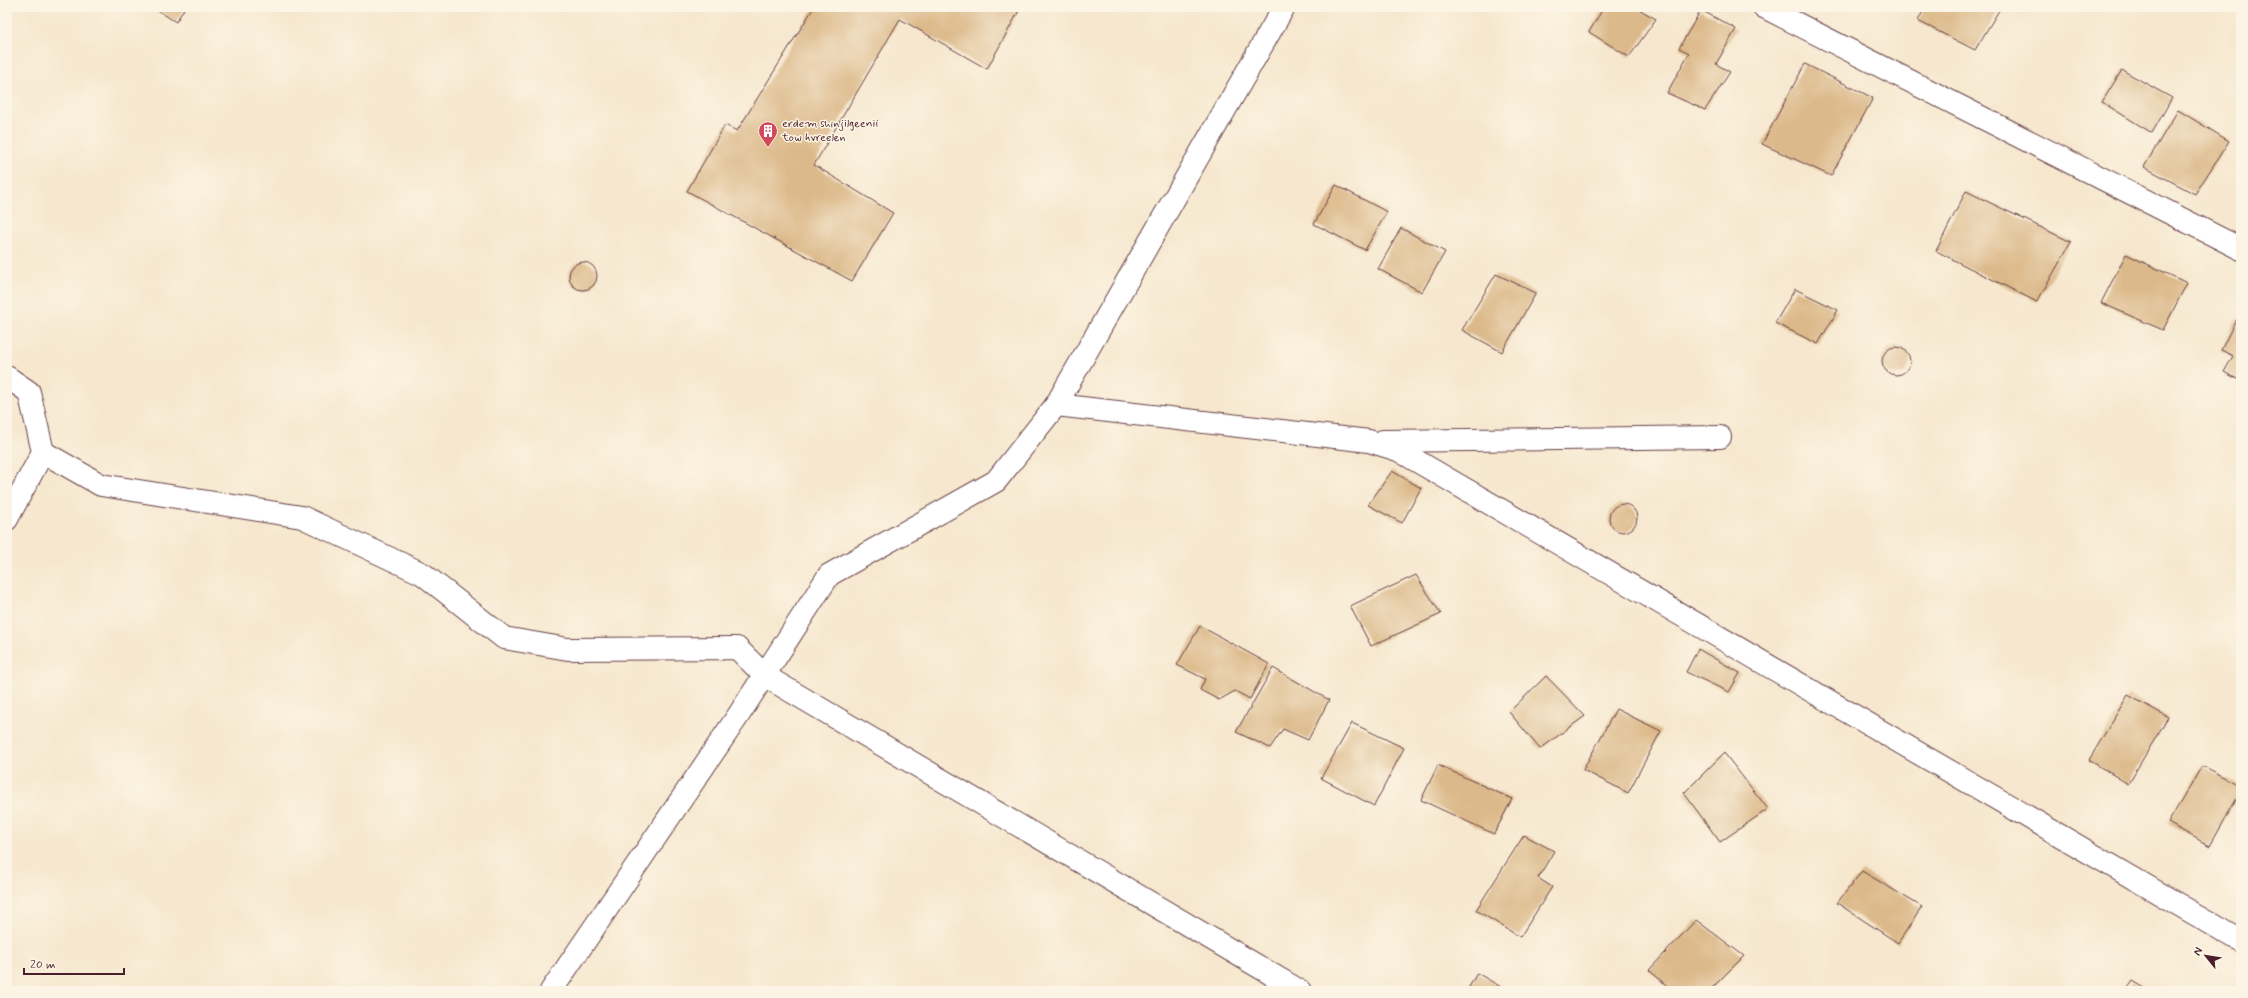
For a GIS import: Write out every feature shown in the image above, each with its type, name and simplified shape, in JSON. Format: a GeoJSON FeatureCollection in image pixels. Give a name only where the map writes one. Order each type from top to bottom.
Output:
{"type":"FeatureCollection","features":[{"type":"Feature","properties":{"kind":"street"},"geometry":{"type":"LineString","coordinates":[[551,991],[765,676],[829,575],[996,481],[1056,405],[1284,7]]}},
{"type":"Feature","properties":{"kind":"street"},"geometry":{"type":"LineString","coordinates":[[1764,7],[2241,249]]}},
{"type":"Feature","properties":{"kind":"street"},"geometry":{"type":"LineString","coordinates":[[7,377],[29,392],[43,452],[7,519]]}},
{"type":"Feature","properties":{"kind":"street"},"geometry":{"type":"LineString","coordinates":[[1056,405],[1369,441],[1720,437]]}},
{"type":"Feature","properties":{"kind":"street"},"geometry":{"type":"LineString","coordinates":[[1369,441],[1398,450],[2241,941]]}},
{"type":"Feature","properties":{"kind":"street"},"geometry":{"type":"LineString","coordinates":[[43,452],[101,485],[302,517],[423,574],[504,638],[568,649],[737,648],[765,676],[1300,991]]}},
{"type":"Feature","properties":{"kind":"building"},"geometry":{"type":"Polygon","coordinates":[[[152,7],[185,7],[176,22],[152,7]]]}},
{"type":"Feature","properties":{"kind":"building","name":"erdem shinjilgeenii tow hvreelen"},"geometry":{"type":"Polygon","coordinates":[[[814,7],[1021,7],[987,69],[900,19],[814,165],[893,213],[852,281],[687,191],[725,125],[737,131],[814,7]]]}},
{"type":"Feature","properties":{"kind":"building"},"geometry":{"type":"Polygon","coordinates":[[[1604,7],[1635,7],[1656,19],[1629,57],[1589,32],[1604,7]]]}},
{"type":"Feature","properties":{"kind":"building"},"geometry":{"type":"Polygon","coordinates":[[[1925,7],[2001,7],[1975,50],[1918,21],[1925,7]]]}},
{"type":"Feature","properties":{"kind":"building"},"geometry":{"type":"Polygon","coordinates":[[[1701,10],[1736,29],[1716,64],[1730,72],[1705,110],[1667,93],[1689,53],[1679,48],[1701,10]]]}},
{"type":"Feature","properties":{"kind":"building"},"geometry":{"type":"Polygon","coordinates":[[[1805,64],[1873,98],[1831,176],[1762,144],[1805,64]]]}},
{"type":"Feature","properties":{"kind":"building"},"geometry":{"type":"Polygon","coordinates":[[[2122,70],[2172,98],[2152,133],[2102,102],[2122,70]]]}},
{"type":"Feature","properties":{"kind":"building"},"geometry":{"type":"Polygon","coordinates":[[[2178,110],[2229,141],[2195,194],[2144,167],[2178,110]]]}},
{"type":"Feature","properties":{"kind":"building"},"geometry":{"type":"Polygon","coordinates":[[[1336,185],[1387,212],[1365,250],[1314,224],[1336,185]]]}},
{"type":"Feature","properties":{"kind":"building"},"geometry":{"type":"Polygon","coordinates":[[[1966,191],[2071,242],[2037,302],[1936,251],[1966,191]]]}},
{"type":"Feature","properties":{"kind":"building"},"geometry":{"type":"Polygon","coordinates":[[[1401,228],[1445,252],[1422,292],[1378,269],[1401,228]]]}},
{"type":"Feature","properties":{"kind":"building"},"geometry":{"type":"Polygon","coordinates":[[[2126,254],[2187,283],[2163,330],[2101,303],[2126,254]]]}},
{"type":"Feature","properties":{"kind":"building"},"geometry":{"type":"Polygon","coordinates":[[[583,262],[593,266],[597,276],[593,286],[583,290],[573,286],[569,276],[573,266],[583,262]]]}},
{"type":"Feature","properties":{"kind":"building"},"geometry":{"type":"Polygon","coordinates":[[[1496,274],[1536,293],[1502,352],[1462,330],[1496,274]]]}},
{"type":"Feature","properties":{"kind":"building"},"geometry":{"type":"Polygon","coordinates":[[[1795,289],[1838,310],[1818,344],[1775,323],[1795,289]]]}},
{"type":"Feature","properties":{"kind":"building"},"geometry":{"type":"Polygon","coordinates":[[[2236,320],[2241,323],[2241,381],[2224,372],[2233,356],[2221,350],[2236,320]]]}},
{"type":"Feature","properties":{"kind":"building"},"geometry":{"type":"Polygon","coordinates":[[[1896,347],[1906,351],[1910,361],[1906,371],[1896,375],[1886,371],[1882,361],[1886,351],[1896,347]]]}},
{"type":"Feature","properties":{"kind":"building"},"geometry":{"type":"Polygon","coordinates":[[[1392,471],[1421,488],[1402,523],[1368,505],[1392,471]]]}},
{"type":"Feature","properties":{"kind":"building"},"geometry":{"type":"Polygon","coordinates":[[[1623,504],[1633,508],[1637,518],[1633,528],[1623,532],[1613,528],[1609,518],[1613,508],[1623,504]]]}},
{"type":"Feature","properties":{"kind":"building"},"geometry":{"type":"Polygon","coordinates":[[[1416,575],[1441,614],[1371,646],[1350,606],[1416,575]]]}},
{"type":"Feature","properties":{"kind":"building"},"geometry":{"type":"Polygon","coordinates":[[[1200,626],[1269,664],[1250,699],[1235,691],[1219,700],[1200,690],[1205,679],[1177,665],[1200,626]]]}},
{"type":"Feature","properties":{"kind":"building"},"geometry":{"type":"Polygon","coordinates":[[[1698,649],[1740,673],[1729,692],[1686,672],[1698,649]]]}},
{"type":"Feature","properties":{"kind":"building"},"geometry":{"type":"Polygon","coordinates":[[[1273,668],[1329,700],[1308,740],[1283,729],[1270,748],[1236,732],[1273,668]]]}},
{"type":"Feature","properties":{"kind":"building"},"geometry":{"type":"Polygon","coordinates":[[[1546,676],[1585,716],[1540,749],[1509,712],[1546,676]]]}},
{"type":"Feature","properties":{"kind":"building"},"geometry":{"type":"Polygon","coordinates":[[[2128,695],[2168,717],[2128,784],[2089,760],[2128,695]]]}},
{"type":"Feature","properties":{"kind":"building"},"geometry":{"type":"Polygon","coordinates":[[[1616,709],[1661,731],[1628,793],[1583,770],[1616,709]]]}},
{"type":"Feature","properties":{"kind":"building"},"geometry":{"type":"Polygon","coordinates":[[[1352,723],[1404,748],[1374,806],[1321,778],[1352,723]]]}},
{"type":"Feature","properties":{"kind":"building"},"geometry":{"type":"Polygon","coordinates":[[[1724,753],[1768,809],[1720,842],[1684,793],[1724,753]]]}},
{"type":"Feature","properties":{"kind":"building"},"geometry":{"type":"Polygon","coordinates":[[[1438,765],[1512,799],[1494,834],[1421,800],[1438,765]]]}},
{"type":"Feature","properties":{"kind":"building"},"geometry":{"type":"Polygon","coordinates":[[[2202,766],[2241,786],[2241,791],[2210,846],[2168,823],[2202,766]]]}},
{"type":"Feature","properties":{"kind":"building"},"geometry":{"type":"Polygon","coordinates":[[[1524,835],[1554,851],[1538,878],[1552,887],[1520,937],[1476,910],[1524,835]]]}},
{"type":"Feature","properties":{"kind":"building"},"geometry":{"type":"Polygon","coordinates":[[[1862,871],[1922,907],[1898,943],[1837,903],[1862,871]]]}},
{"type":"Feature","properties":{"kind":"building"},"geometry":{"type":"Polygon","coordinates":[[[1696,920],[1744,956],[1709,991],[1673,991],[1649,970],[1696,920]]]}},
{"type":"Feature","properties":{"kind":"building"},"geometry":{"type":"Polygon","coordinates":[[[1477,973],[1508,991],[1471,991],[1468,989],[1477,973]]]}},
{"type":"Feature","properties":{"kind":"building"},"geometry":{"type":"Polygon","coordinates":[[[2133,981],[2150,991],[2126,991],[2133,981]]]}},
{"type":"Feature","properties":{"kind":"place","name":"erdem shinjilgeenii tow hvreelen"},"geometry":{"type":"Point","coordinates":[768,148]}}]}
